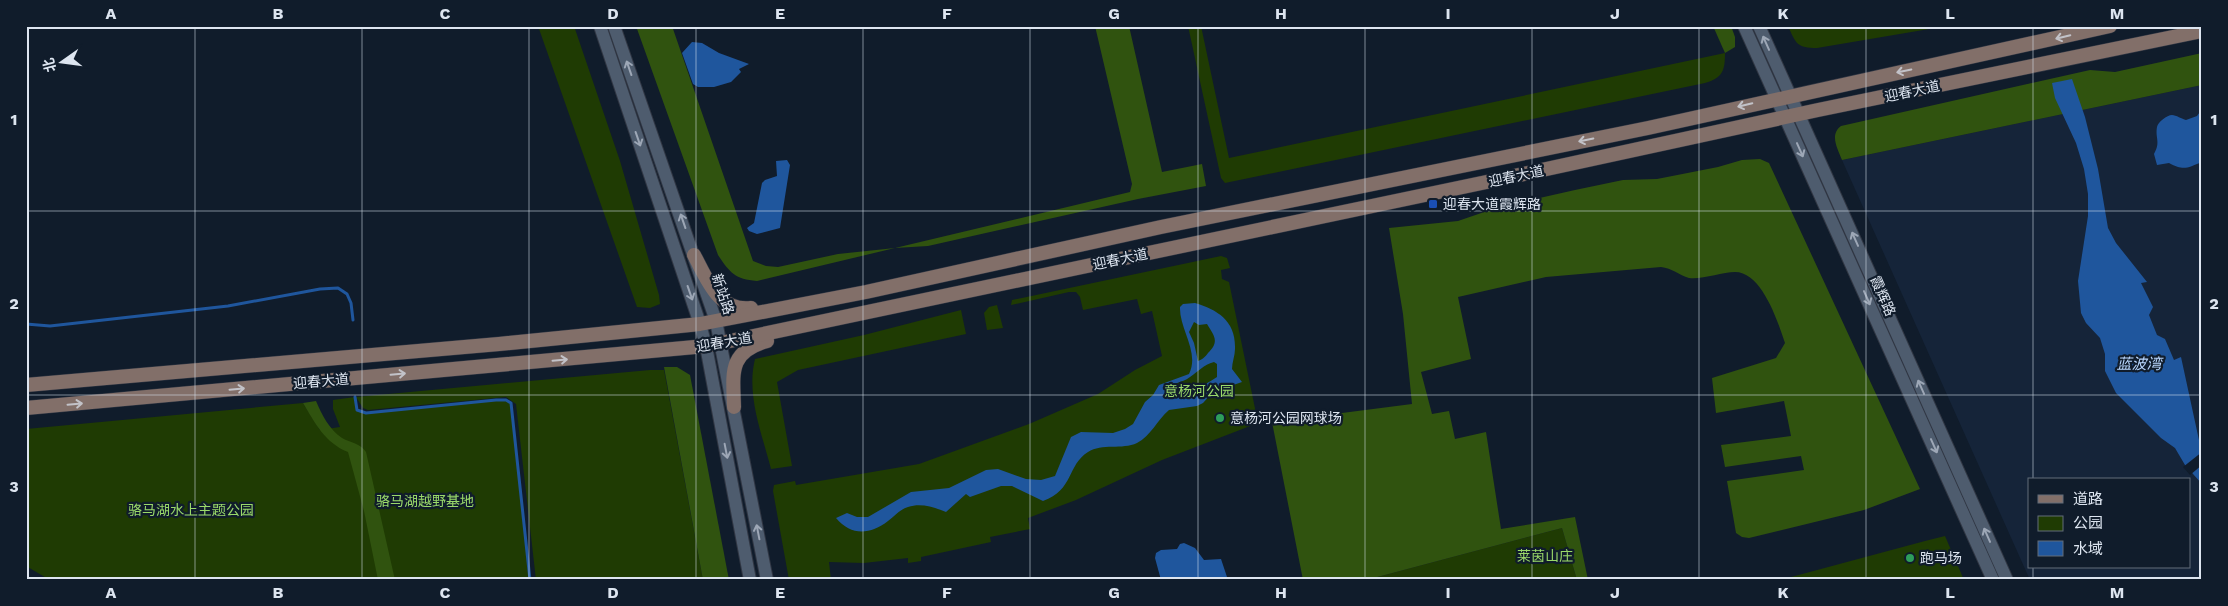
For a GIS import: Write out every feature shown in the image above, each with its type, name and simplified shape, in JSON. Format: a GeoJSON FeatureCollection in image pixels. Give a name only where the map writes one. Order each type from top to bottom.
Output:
{"type":"FeatureCollection","features":[{"type":"Feature","properties":{"kind":"main road","name":"迎春大道"},"geometry":{"type":"LineString","coordinates":[[26,385],[499,344],[700,324],[866,292],[1161,227],[1689,118],[2110,26]]}},
{"type":"Feature","properties":{"kind":"main road","name":"迎春大道"},"geometry":{"type":"LineString","coordinates":[[26,408],[722,344],[884,308],[1800,115],[2170,32],[2202,31]]}},
{"type":"Feature","properties":{"kind":"main road"},"geometry":{"type":"LineString","coordinates":[[1869,79],[1873,99]]}},
{"type":"Feature","properties":{"kind":"main road"},"geometry":{"type":"LineString","coordinates":[[1689,118],[1693,137]]}},
{"type":"Feature","properties":{"kind":"main road"},"geometry":{"type":"LineString","coordinates":[[694,255],[712,288],[722,301],[730,306],[743,309],[866,292]]}},
{"type":"Feature","properties":{"kind":"main road"},"geometry":{"type":"LineString","coordinates":[[790,307],[794,328]]}},
{"type":"Feature","properties":{"kind":"main road"},"geometry":{"type":"LineString","coordinates":[[734,407],[733,370],[737,360],[753,345],[884,308]]}},
{"type":"Feature","properties":{"kind":"street"},"geometry":{"type":"LineString","coordinates":[[600,26],[706,346],[750,580]]}},
{"type":"Feature","properties":{"kind":"street","name":"新站路"},"geometry":{"type":"LineString","coordinates":[[614,26],[716,320],[767,580]]}},
{"type":"Feature","properties":{"kind":"street","name":"霞辉路"},"geometry":{"type":"LineString","coordinates":[[1744,26],[1783,97],[1800,115],[2007,580]]}},
{"type":"Feature","properties":{"kind":"street","name":"霞辉路"},"geometry":{"type":"LineString","coordinates":[[1758,26],[1783,97],[1785,118],[1993,580]]}},
{"type":"Feature","properties":{"kind":"shaded area"},"geometry":{"type":"Polygon","coordinates":[[[2202,85],[2202,580],[2030,580],[1842,160],[2202,85]]]}},
{"type":"Feature","properties":{"kind":"green space"},"geometry":{"type":"Polygon","coordinates":[[[538,26],[574,26],[620,161],[660,304],[650,308],[637,307],[538,26]]]}},
{"type":"Feature","properties":{"kind":"green space"},"geometry":{"type":"Polygon","coordinates":[[[636,26],[672,26],[753,261],[766,266],[778,267],[838,254],[895,248],[757,281],[743,279],[734,274],[718,255],[636,26]]]}},
{"type":"Feature","properties":{"kind":"green space"},"geometry":{"type":"Polygon","coordinates":[[[1095,26],[1129,26],[1162,172],[1202,164],[1206,186],[1138,199],[928,246],[895,248],[1130,192],[1132,184],[1095,26]]]}},
{"type":"Feature","properties":{"kind":"green space"},"geometry":{"type":"Polygon","coordinates":[[[1188,26],[1201,26],[1229,158],[1725,53],[1725,59],[1719,76],[1705,83],[1225,183],[1221,178],[1188,26]]]}},
{"type":"Feature","properties":{"kind":"green space"},"geometry":{"type":"Polygon","coordinates":[[[1713,26],[1731,26],[1735,37],[1735,47],[1725,53],[1713,26]]]}},
{"type":"Feature","properties":{"kind":"green space"},"geometry":{"type":"Polygon","coordinates":[[[1788,26],[1947,26],[1817,48],[1798,44],[1788,26]]]}},
{"type":"Feature","properties":{"kind":"green space"},"geometry":{"type":"Polygon","coordinates":[[[2202,53],[2202,85],[1842,160],[1835,138],[1837,130],[1841,126],[2090,70],[2115,72],[2202,53]]]}},
{"type":"Feature","properties":{"kind":"green space"},"geometry":{"type":"Polygon","coordinates":[[[1760,159],[1769,163],[1920,489],[1864,510],[1749,538],[1742,537],[1736,533],[1727,481],[1804,470],[1801,456],[1725,467],[1721,445],[1791,436],[1784,401],[1716,413],[1712,378],[1776,358],[1785,343],[1773,311],[1761,289],[1745,274],[1735,272],[1689,278],[1661,267],[1546,277],[1458,297],[1471,359],[1421,372],[1432,414],[1449,411],[1455,439],[1486,432],[1501,529],[1575,517],[1588,580],[1577,580],[1562,528],[1366,580],[1303,580],[1272,422],[1412,404],[1403,314],[1389,228],[1458,221],[1496,208],[1623,180],[1657,179],[1718,167],[1742,160],[1760,159]]]}},
{"type":"Feature","properties":{"kind":"green space","name":"意杨河公园"},"geometry":{"type":"Polygon","coordinates":[[[1221,256],[1227,258],[1230,268],[1221,270],[1222,279],[1229,282],[1258,423],[1162,460],[1076,500],[1028,518],[1030,529],[990,537],[991,542],[921,557],[921,561],[908,563],[908,558],[864,563],[829,562],[831,580],[789,580],[773,491],[774,485],[795,481],[796,485],[919,464],[1029,424],[1098,394],[1135,370],[1162,356],[1152,311],[1141,314],[1137,299],[1083,310],[1080,297],[1076,292],[1011,305],[1012,300],[1221,256]]]}},
{"type":"Feature","properties":{"kind":"green space"},"geometry":{"type":"Polygon","coordinates":[[[997,305],[1003,328],[987,330],[984,313],[989,307],[997,305]]]}},
{"type":"Feature","properties":{"kind":"green space"},"geometry":{"type":"Polygon","coordinates":[[[961,310],[966,334],[798,370],[777,382],[792,466],[771,469],[756,414],[752,386],[755,359],[864,335],[961,310]]]}},
{"type":"Feature","properties":{"kind":"green space"},"geometry":{"type":"Polygon","coordinates":[[[664,367],[677,367],[690,375],[729,580],[703,580],[664,367]]]}},
{"type":"Feature","properties":{"kind":"green space"},"geometry":{"type":"Polygon","coordinates":[[[664,370],[703,580],[536,580],[516,404],[506,397],[368,410],[363,408],[356,397],[664,370]]]}},
{"type":"Feature","properties":{"kind":"green space"},"geometry":{"type":"Polygon","coordinates":[[[355,397],[357,410],[366,413],[496,400],[506,400],[511,403],[530,580],[50,580],[26,566],[26,429],[303,403],[320,430],[340,427],[333,409],[333,400],[355,397]]]}},
{"type":"Feature","properties":{"kind":"green space"},"geometry":{"type":"Polygon","coordinates":[[[316,401],[323,416],[333,430],[342,438],[355,443],[366,452],[395,580],[378,580],[364,511],[348,452],[327,438],[316,425],[303,403],[316,401]]]}},
{"type":"Feature","properties":{"kind":"green space","name":"莱茵山庄"},"geometry":{"type":"Polygon","coordinates":[[[1562,528],[1577,580],[1366,580],[1562,528]]]}},
{"type":"Feature","properties":{"kind":"green space"},"geometry":{"type":"Polygon","coordinates":[[[1945,536],[1964,580],[1780,580],[1925,541],[1945,536]]]}},
{"type":"Feature","properties":{"kind":"water"},"geometry":{"type":"Polygon","coordinates":[[[692,42],[702,43],[719,53],[749,64],[739,69],[741,72],[731,82],[714,87],[698,87],[693,84],[682,53],[692,42]]]}},
{"type":"Feature","properties":{"kind":"water","name":"蓝波湾"},"geometry":{"type":"Polygon","coordinates":[[[2072,79],[2085,117],[2098,169],[2108,228],[2116,243],[2147,282],[2141,283],[2153,307],[2149,315],[2157,335],[2165,339],[2174,360],[2181,357],[2202,454],[2202,484],[2185,465],[2175,448],[2161,438],[2116,393],[2105,371],[2105,354],[2100,338],[2086,323],[2081,313],[2078,281],[2088,216],[2088,194],[2084,169],[2076,143],[2055,98],[2052,83],[2072,79]]]}},
{"type":"Feature","properties":{"kind":"water"},"geometry":{"type":"Polygon","coordinates":[[[2202,109],[2202,162],[2186,168],[2169,163],[2157,165],[2154,154],[2157,146],[2157,127],[2159,123],[2170,115],[2186,120],[2197,116],[2202,109]]]}},
{"type":"Feature","properties":{"kind":"water"},"geometry":{"type":"Polygon","coordinates":[[[787,160],[790,165],[780,228],[757,234],[749,231],[747,228],[754,223],[762,183],[777,176],[776,161],[787,160]]]}},
{"type":"Feature","properties":{"kind":"water"},"geometry":{"type":"Polygon","coordinates":[[[1195,303],[1211,309],[1229,324],[1235,339],[1232,369],[1242,382],[1213,392],[1203,403],[1197,406],[1169,410],[1146,436],[1137,443],[1099,448],[1088,452],[1081,457],[1060,491],[1043,501],[1012,486],[1001,486],[970,497],[966,494],[946,512],[932,507],[908,507],[881,526],[868,531],[854,531],[836,518],[847,513],[857,517],[868,517],[911,492],[949,488],[986,470],[998,469],[1026,479],[1041,480],[1055,476],[1071,437],[1081,432],[1113,433],[1125,429],[1133,424],[1145,402],[1153,395],[1159,385],[1189,374],[1192,366],[1192,357],[1181,315],[1180,307],[1183,304],[1195,303]],[[1194,322],[1189,332],[1194,343],[1198,361],[1204,358],[1212,349],[1215,338],[1207,324],[1199,325],[1194,322]],[[1214,362],[1204,366],[1187,379],[1171,386],[1166,391],[1187,391],[1217,377],[1217,364],[1214,362]]]}},
{"type":"Feature","properties":{"kind":"water"},"geometry":{"type":"Polygon","coordinates":[[[1184,543],[1195,548],[1204,560],[1221,559],[1228,580],[1161,580],[1155,558],[1156,553],[1161,550],[1177,549],[1180,544],[1184,543]]]}},
{"type":"Feature","properties":{"kind":"pier"},"geometry":{"type":"Polygon","coordinates":[[[2202,452],[2202,465],[2190,475],[2183,467],[2202,452]]]}},
{"type":"Feature","properties":{"kind":"waterway"},"geometry":{"type":"LineString","coordinates":[[26,324],[50,326],[228,306],[320,289],[338,288],[347,294],[351,303],[353,320]]}},
{"type":"Feature","properties":{"kind":"waterway"},"geometry":{"type":"LineString","coordinates":[[355,397],[357,410],[366,413],[496,400],[506,400],[511,403],[530,580]]}},
{"type":"Feature","properties":{"kind":"place","name":"迎春大道霞辉路"},"geometry":{"type":"Point","coordinates":[1433,204]}},
{"type":"Feature","properties":{"kind":"place","name":"意杨河公园网球场"},"geometry":{"type":"Point","coordinates":[1220,418]}},
{"type":"Feature","properties":{"kind":"place","name":"跑马场"},"geometry":{"type":"Point","coordinates":[1910,558]}},
{"type":"Feature","properties":{"kind":"park label","name":"骆马湖越野基地"},"geometry":{"type":"Point","coordinates":[425,501]}},
{"type":"Feature","properties":{"kind":"park label","name":"骆马湖水上主题公园"},"geometry":{"type":"Point","coordinates":[191,510]}}]}
